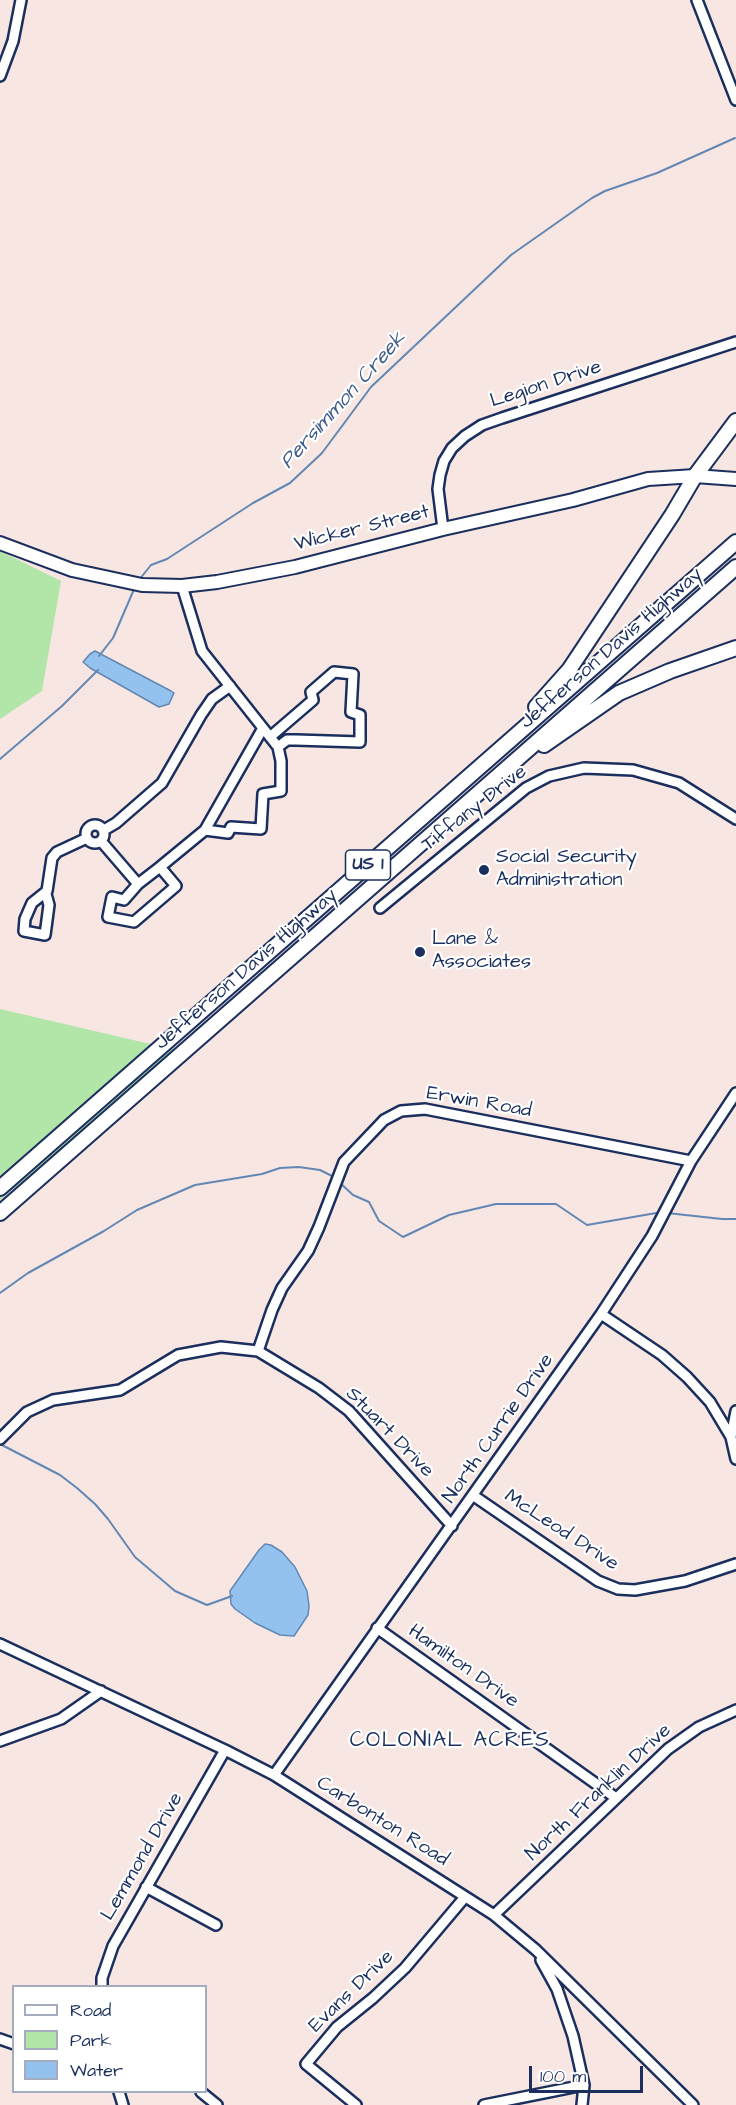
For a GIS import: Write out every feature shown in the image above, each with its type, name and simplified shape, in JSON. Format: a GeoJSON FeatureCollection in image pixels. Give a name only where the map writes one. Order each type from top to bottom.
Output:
{"type":"FeatureCollection","features":[{"type":"Feature","properties":{"kind":"highway"},"geometry":{"type":"LineString","coordinates":[[491,755],[569,670],[672,515],[694,476],[736,421]]}},
{"type":"Feature","properties":{"kind":"highway","name":"Jefferson Davis Highway"},"geometry":{"type":"LineString","coordinates":[[0,1188],[736,542]]}},
{"type":"Feature","properties":{"kind":"highway","name":"Jefferson Davis Highway"},"geometry":{"type":"LineString","coordinates":[[0,1213],[736,567]]}},
{"type":"Feature","properties":{"kind":"highway"},"geometry":{"type":"LineString","coordinates":[[486,786],[620,693],[670,671],[736,648]]}},
{"type":"Feature","properties":{"kind":"main road","name":"Wicker Street"},"geometry":{"type":"LineString","coordinates":[[0,543],[72,570],[142,585],[182,586],[217,582],[295,567],[443,529],[573,500],[648,479],[694,476],[736,478]]}},
{"type":"Feature","properties":{"kind":"street"},"geometry":{"type":"LineString","coordinates":[[0,76],[13,41],[21,0]]}},
{"type":"Feature","properties":{"kind":"street"},"geometry":{"type":"LineString","coordinates":[[697,0],[736,100]]}},
{"type":"Feature","properties":{"kind":"street","name":"Legion Drive"},"geometry":{"type":"LineString","coordinates":[[443,529],[438,489],[444,461],[452,448],[482,425],[736,342]]}},
{"type":"Feature","properties":{"kind":"street"},"geometry":{"type":"LineString","coordinates":[[182,586],[202,651],[278,747],[281,761],[282,791],[263,794],[261,829],[231,827],[228,833],[205,830]]}},
{"type":"Feature","properties":{"kind":"street"},"geometry":{"type":"LineString","coordinates":[[270,737],[313,700],[311,692],[334,672],[353,674],[351,712],[360,715],[360,741],[287,740],[278,747]]}},
{"type":"Feature","properties":{"kind":"street"},"geometry":{"type":"LineString","coordinates":[[104,830],[116,823],[162,783],[212,699],[230,686]]}},
{"type":"Feature","properties":{"kind":"street"},"geometry":{"type":"LineString","coordinates":[[160,867],[176,886],[134,922],[108,917],[112,897],[124,900],[138,884],[205,830],[263,728]]}},
{"type":"Feature","properties":{"kind":"street","name":"Tiffany Drive"},"geometry":{"type":"LineString","coordinates":[[380,908],[526,788],[549,776],[584,768],[633,770],[679,783],[736,819]]}},
{"type":"Feature","properties":{"kind":"street"},"geometry":{"type":"LineString","coordinates":[[92,825],[100,826],[104,830],[104,837],[100,841],[93,843],[87,838],[86,830],[92,825]]}},
{"type":"Feature","properties":{"kind":"street"},"geometry":{"type":"LineString","coordinates":[[46,894],[52,858],[57,852],[87,838]]}},
{"type":"Feature","properties":{"kind":"street"},"geometry":{"type":"LineString","coordinates":[[100,841],[138,884]]}},
{"type":"Feature","properties":{"kind":"street","name":"North Currie Drive"},"geometry":{"type":"LineString","coordinates":[[274,1775],[601,1314],[652,1236],[691,1161],[736,1093]]}},
{"type":"Feature","properties":{"kind":"street","name":"Erwin Road"},"geometry":{"type":"LineString","coordinates":[[258,1351],[282,1288],[308,1251],[344,1162],[384,1120],[401,1111],[425,1109],[691,1161]]}},
{"type":"Feature","properties":{"kind":"street"},"geometry":{"type":"LineString","coordinates":[[601,1314],[662,1355],[687,1377],[710,1402],[731,1437],[736,1459]]}},
{"type":"Feature","properties":{"kind":"street","name":"Stuart Drive"},"geometry":{"type":"LineString","coordinates":[[0,1439],[27,1412],[53,1400],[120,1390],[178,1355],[221,1347],[258,1351],[320,1388],[349,1411],[452,1526]]}},
{"type":"Feature","properties":{"kind":"street"},"geometry":{"type":"LineString","coordinates":[[731,1437],[736,1411]]}},
{"type":"Feature","properties":{"kind":"street","name":"McLeod Drive"},"geometry":{"type":"LineString","coordinates":[[474,1496],[598,1581],[618,1589],[635,1590],[685,1581],[736,1564]]}},
{"type":"Feature","properties":{"kind":"street","name":"Hamilton Drive"},"geometry":{"type":"LineString","coordinates":[[377,1628],[616,1798]]}},
{"type":"Feature","properties":{"kind":"street","name":"Carbonton Road"},"geometry":{"type":"LineString","coordinates":[[0,1644],[274,1775],[494,1915],[536,1950],[693,2105]]}},
{"type":"Feature","properties":{"kind":"street"},"geometry":{"type":"LineString","coordinates":[[0,1741],[61,1719],[101,1691]]}},
{"type":"Feature","properties":{"kind":"street","name":"North Franklin Drive"},"geometry":{"type":"LineString","coordinates":[[494,1915],[668,1749],[699,1727],[736,1710]]}},
{"type":"Feature","properties":{"kind":"street","name":"Lemmond Drive"},"geometry":{"type":"LineString","coordinates":[[102,1985],[102,1978],[113,1946],[225,1750]]}},
{"type":"Feature","properties":{"kind":"street"},"geometry":{"type":"LineString","coordinates":[[146,1887],[216,1925]]}},
{"type":"Feature","properties":{"kind":"street","name":"Evans Drive"},"geometry":{"type":"LineString","coordinates":[[356,2105],[306,2064],[337,2027],[405,1968],[465,1897]]}},
{"type":"Feature","properties":{"kind":"street"},"geometry":{"type":"LineString","coordinates":[[536,1950],[557,1989],[573,2036],[584,2085],[582,2105]]}},
{"type":"Feature","properties":{"kind":"street"},"geometry":{"type":"LineString","coordinates":[[484,2105],[584,2085]]}},
{"type":"Feature","properties":{"kind":"street"},"geometry":{"type":"LineString","coordinates":[[203,2093],[217,2105]]}},
{"type":"Feature","properties":{"kind":"green space"},"geometry":{"type":"Polygon","coordinates":[[[0,551],[61,581],[42,691],[0,719],[0,551]]]}},
{"type":"Feature","properties":{"kind":"green space"},"geometry":{"type":"Polygon","coordinates":[[[0,1009],[176,1050],[128,1094],[0,1200],[0,1009]]]}},
{"type":"Feature","properties":{"kind":"water"},"geometry":{"type":"Polygon","coordinates":[[[95,651],[174,693],[169,704],[159,707],[90,668],[83,662],[95,651]]]}},
{"type":"Feature","properties":{"kind":"water"},"geometry":{"type":"Polygon","coordinates":[[[265,1544],[282,1552],[295,1567],[307,1591],[308,1615],[294,1636],[280,1635],[255,1623],[231,1604],[230,1591],[265,1544]]]}},
{"type":"Feature","properties":{"kind":"waterway","name":"Persimmon Creek"},"geometry":{"type":"LineString","coordinates":[[139,580],[151,565],[167,559],[253,503],[290,483],[322,453],[371,387],[511,255],[605,191],[657,173],[735,138]]}},
{"type":"Feature","properties":{"kind":"waterway","name":"Persimmon Creek"},"geometry":{"type":"LineString","coordinates":[[99,656],[113,638],[135,587]]}},
{"type":"Feature","properties":{"kind":"waterway","name":"Persimmon Creek"},"geometry":{"type":"LineString","coordinates":[[0,759],[62,706],[98,670]]}},
{"type":"Feature","properties":{"kind":"waterway"},"geometry":{"type":"LineString","coordinates":[[0,1293],[28,1273],[137,1210],[195,1185],[262,1174],[280,1168],[299,1167],[320,1170],[334,1177]]}},
{"type":"Feature","properties":{"kind":"waterway"},"geometry":{"type":"LineString","coordinates":[[338,1181],[353,1195],[369,1202],[379,1221],[403,1237],[449,1215],[496,1204],[556,1204],[587,1225],[662,1212]]}},
{"type":"Feature","properties":{"kind":"waterway"},"geometry":{"type":"LineString","coordinates":[[667,1213],[736,1219]]}},
{"type":"Feature","properties":{"kind":"waterway"},"geometry":{"type":"LineString","coordinates":[[0,1444],[60,1475],[77,1488],[108,1519],[135,1557],[175,1591],[207,1605],[232,1596]]}},
{"type":"Feature","properties":{"kind":"place","name":"Social Security Administration"},"geometry":{"type":"Point","coordinates":[484,870]}},
{"type":"Feature","properties":{"kind":"place","name":"Lane & Associates"},"geometry":{"type":"Point","coordinates":[420,952]}},
{"type":"Feature","properties":{"kind":"district","name":"COLONIAL ACRES"},"geometry":{"type":"Point","coordinates":[450,1742]}}]}
